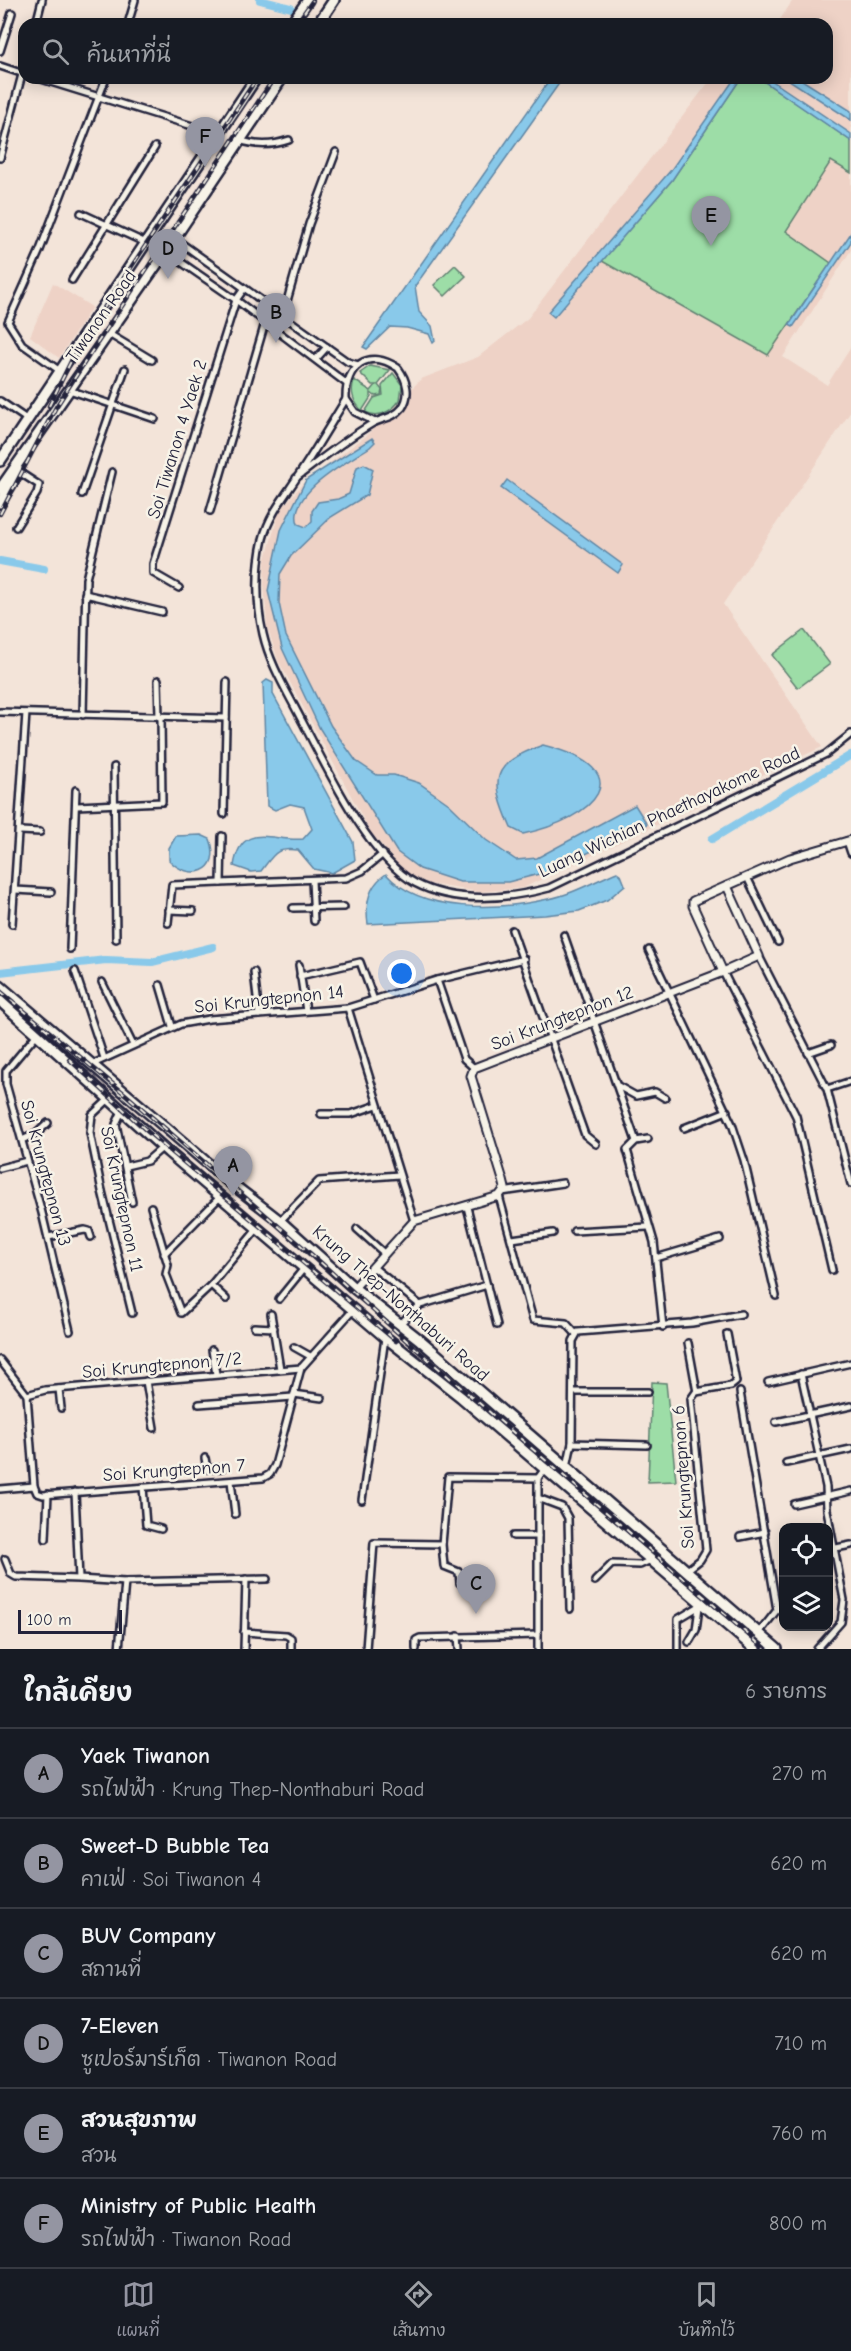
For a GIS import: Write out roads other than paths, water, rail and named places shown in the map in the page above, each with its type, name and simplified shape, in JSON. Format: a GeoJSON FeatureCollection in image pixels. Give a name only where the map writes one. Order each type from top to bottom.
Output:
{"type":"FeatureCollection","features":[{"type":"Feature","properties":{"kind":"main road"},"geometry":{"type":"LineString","coordinates":[[295,18],[308,0]]}},
{"type":"Feature","properties":{"kind":"main road"},"geometry":{"type":"LineString","coordinates":[[322,18],[334,0]]}},
{"type":"Feature","properties":{"kind":"main road","name":"Tiwanon Road"},"geometry":{"type":"LineString","coordinates":[[0,461],[252,84]]}},
{"type":"Feature","properties":{"kind":"main road","name":"Tiwanon Road"},"geometry":{"type":"LineString","coordinates":[[0,489],[109,334],[278,84]]}},
{"type":"Feature","properties":{"kind":"main road"},"geometry":{"type":"LineString","coordinates":[[157,227],[174,238]]}},
{"type":"Feature","properties":{"kind":"main road","name":"Tiwanon Road"},"geometry":{"type":"LineString","coordinates":[[0,470],[22,429]]}},
{"type":"Feature","properties":{"kind":"main road","name":"Tiwanon Road"},"geometry":{"type":"LineString","coordinates":[[0,502],[19,472],[27,452]]}},
{"type":"Feature","properties":{"kind":"main road","name":"Krung Thep-Nonthaburi Road"},"geometry":{"type":"LineString","coordinates":[[0,986],[227,1180],[280,1221],[354,1288],[448,1364],[566,1469],[777,1649]]}},
{"type":"Feature","properties":{"kind":"main road","name":"Krung Thep-Nonthaburi Road"},"geometry":{"type":"LineString","coordinates":[[0,1001],[163,1147],[385,1337],[438,1378],[541,1474],[651,1560],[701,1606],[754,1649]]}},
{"type":"Feature","properties":{"kind":"main road"},"geometry":{"type":"LineString","coordinates":[[412,1358],[420,1354],[424,1344]]}},
{"type":"Feature","properties":{"kind":"main road"},"geometry":{"type":"LineString","coordinates":[[438,1378],[440,1368],[448,1364]]}},
{"type":"Feature","properties":{"kind":"street"},"geometry":{"type":"LineString","coordinates":[[38,18],[42,0]]}},
{"type":"Feature","properties":{"kind":"street"},"geometry":{"type":"LineString","coordinates":[[130,18],[135,0]]}},
{"type":"Feature","properties":{"kind":"street"},"geometry":{"type":"LineString","coordinates":[[0,51],[12,13]]}},
{"type":"Feature","properties":{"kind":"street"},"geometry":{"type":"LineString","coordinates":[[0,66],[18,70]]}},
{"type":"Feature","properties":{"kind":"street"},"geometry":{"type":"LineString","coordinates":[[0,158],[20,84]]}},
{"type":"Feature","properties":{"kind":"street"},"geometry":{"type":"LineString","coordinates":[[64,84],[218,134]]}},
{"type":"Feature","properties":{"kind":"street"},"geometry":{"type":"LineString","coordinates":[[60,371],[22,344],[8,322],[40,250],[103,84]]}},
{"type":"Feature","properties":{"kind":"street"},"geometry":{"type":"LineString","coordinates":[[239,140],[256,145],[276,145],[289,140]]}},
{"type":"Feature","properties":{"kind":"street"},"geometry":{"type":"LineString","coordinates":[[72,280],[155,147]]}},
{"type":"Feature","properties":{"kind":"street"},"geometry":{"type":"LineString","coordinates":[[283,315],[309,224],[336,152]]}},
{"type":"Feature","properties":{"kind":"street"},"geometry":{"type":"LineString","coordinates":[[81,213],[146,243]]}},
{"type":"Feature","properties":{"kind":"street"},"geometry":{"type":"LineString","coordinates":[[174,238],[348,362],[358,365],[346,383],[346,399],[355,412],[375,422]]}},
{"type":"Feature","properties":{"kind":"street"},"geometry":{"type":"LineString","coordinates":[[165,251],[236,300],[346,383]]}},
{"type":"Feature","properties":{"kind":"street","name":"Soi Tiwanon 4 Yaek 2"},"geometry":{"type":"LineString","coordinates":[[178,588],[153,573],[153,564],[236,300],[244,289]]}},
{"type":"Feature","properties":{"kind":"street"},"geometry":{"type":"LineString","coordinates":[[210,511],[265,323]]}},
{"type":"Feature","properties":{"kind":"street"},"geometry":{"type":"LineString","coordinates":[[109,334],[152,360]]}},
{"type":"Feature","properties":{"kind":"street"},"geometry":{"type":"LineString","coordinates":[[316,359],[327,347]]}},
{"type":"Feature","properties":{"kind":"street","name":"Luang Wichian Phaethayakome Road"},"geometry":{"type":"LineString","coordinates":[[296,478],[375,422],[395,415],[402,407],[407,387],[398,368],[378,359],[358,365]]}},
{"type":"Feature","properties":{"kind":"street"},"geometry":{"type":"LineString","coordinates":[[82,494],[125,369]]}},
{"type":"Feature","properties":{"kind":"street"},"geometry":{"type":"LineString","coordinates":[[69,390],[155,419]]}},
{"type":"Feature","properties":{"kind":"street","name":"Luang Wichian Phaethayakome Road"},"geometry":{"type":"LineString","coordinates":[[346,399],[273,514],[263,538],[257,587],[263,633],[273,665],[352,812],[397,871],[435,891],[500,897],[549,888],[826,754],[851,734]]}},
{"type":"Feature","properties":{"kind":"street"},"geometry":{"type":"LineString","coordinates":[[0,401],[28,420]]}},
{"type":"Feature","properties":{"kind":"street"},"geometry":{"type":"LineString","coordinates":[[16,527],[37,493],[39,485],[19,472]]}},
{"type":"Feature","properties":{"kind":"street"},"geometry":{"type":"LineString","coordinates":[[83,715],[85,594],[88,569],[112,472]]}},
{"type":"Feature","properties":{"kind":"street"},"geometry":{"type":"LineString","coordinates":[[85,594],[162,612]]}},
{"type":"Feature","properties":{"kind":"street"},"geometry":{"type":"LineString","coordinates":[[77,806],[162,802],[158,680]]}},
{"type":"Feature","properties":{"kind":"street"},"geometry":{"type":"LineString","coordinates":[[224,814],[227,682]]}},
{"type":"Feature","properties":{"kind":"street"},"geometry":{"type":"LineString","coordinates":[[0,712],[226,718]]}},
{"type":"Feature","properties":{"kind":"street"},"geometry":{"type":"LineString","coordinates":[[12,924],[20,831],[26,713]]}},
{"type":"Feature","properties":{"kind":"street"},"geometry":{"type":"LineString","coordinates":[[114,767],[116,939]]}},
{"type":"Feature","properties":{"kind":"street"},"geometry":{"type":"LineString","coordinates":[[70,949],[76,789]]}},
{"type":"Feature","properties":{"kind":"street"},"geometry":{"type":"LineString","coordinates":[[20,831],[40,832]]}},
{"type":"Feature","properties":{"kind":"street"},"geometry":{"type":"LineString","coordinates":[[221,883],[222,836]]}},
{"type":"Feature","properties":{"kind":"street"},"geometry":{"type":"LineString","coordinates":[[832,1270],[796,1116],[723,972],[693,906],[693,901],[790,858],[849,841],[851,853]]}},
{"type":"Feature","properties":{"kind":"street"},"geometry":{"type":"LineString","coordinates":[[168,923],[172,885],[346,878],[362,871],[383,855]]}},
{"type":"Feature","properties":{"kind":"street"},"geometry":{"type":"LineString","coordinates":[[747,877],[778,942]]}},
{"type":"Feature","properties":{"kind":"street"},"geometry":{"type":"LineString","coordinates":[[312,880],[314,921]]}},
{"type":"Feature","properties":{"kind":"street"},"geometry":{"type":"LineString","coordinates":[[727,886],[759,956],[827,1089],[851,1184]]}},
{"type":"Feature","properties":{"kind":"street"},"geometry":{"type":"LineString","coordinates":[[15,890],[51,892]]}},
{"type":"Feature","properties":{"kind":"street"},"geometry":{"type":"LineString","coordinates":[[293,908],[344,907]]}},
{"type":"Feature","properties":{"kind":"street"},"geometry":{"type":"LineString","coordinates":[[169,910],[193,911]]}},
{"type":"Feature","properties":{"kind":"street"},"geometry":{"type":"LineString","coordinates":[[512,930],[585,1135],[596,1144]]}},
{"type":"Feature","properties":{"kind":"street"},"geometry":{"type":"LineString","coordinates":[[564,935],[636,1141]]}},
{"type":"Feature","properties":{"kind":"street"},"geometry":{"type":"LineString","coordinates":[[649,950],[726,1111],[744,1160],[776,1296]]}},
{"type":"Feature","properties":{"kind":"street","name":"Soi Krungtepnon 12"},"geometry":{"type":"LineString","coordinates":[[501,1194],[503,1180],[471,1077],[474,1068],[670,993],[759,956]]}},
{"type":"Feature","properties":{"kind":"street","name":"Soi Krungtepnon 14"},"geometry":{"type":"LineString","coordinates":[[93,1065],[172,1026],[209,1019],[348,1008],[438,980],[524,959]]}},
{"type":"Feature","properties":{"kind":"street"},"geometry":{"type":"LineString","coordinates":[[300,976],[360,962],[374,999]]}},
{"type":"Feature","properties":{"kind":"street"},"geometry":{"type":"LineString","coordinates":[[299,965],[306,1011]]}},
{"type":"Feature","properties":{"kind":"street"},"geometry":{"type":"LineString","coordinates":[[75,971],[104,1058]]}},
{"type":"Feature","properties":{"kind":"street"},"geometry":{"type":"LineString","coordinates":[[254,972],[259,1015]]}},
{"type":"Feature","properties":{"kind":"street"},"geometry":{"type":"LineString","coordinates":[[438,980],[464,1059],[474,1068]]}},
{"type":"Feature","properties":{"kind":"street"},"geometry":{"type":"LineString","coordinates":[[102,982],[133,1045]]}},
{"type":"Feature","properties":{"kind":"street"},"geometry":{"type":"LineString","coordinates":[[160,985],[172,1026]]}},
{"type":"Feature","properties":{"kind":"street"},"geometry":{"type":"LineString","coordinates":[[348,1008],[414,1221]]}},
{"type":"Feature","properties":{"kind":"street","name":"Soi Krungtepnon 13"},"geometry":{"type":"LineString","coordinates":[[37,1033],[6,1071],[8,1091],[48,1237],[70,1331]]}},
{"type":"Feature","properties":{"kind":"street"},"geometry":{"type":"LineString","coordinates":[[808,1053],[831,1045]]}},
{"type":"Feature","properties":{"kind":"street"},"geometry":{"type":"LineString","coordinates":[[827,1089],[851,1082]]}},
{"type":"Feature","properties":{"kind":"street"},"geometry":{"type":"LineString","coordinates":[[618,1086],[636,1096],[655,1092],[665,1098]]}},
{"type":"Feature","properties":{"kind":"street"},"geometry":{"type":"LineString","coordinates":[[0,1094],[8,1091]]}},
{"type":"Feature","properties":{"kind":"street","name":"Soi Krungtepnon 11"},"geometry":{"type":"LineString","coordinates":[[109,1099],[92,1115],[90,1132],[132,1313]]}},
{"type":"Feature","properties":{"kind":"street"},"geometry":{"type":"LineString","coordinates":[[321,1114],[351,1114],[377,1105]]}},
{"type":"Feature","properties":{"kind":"street"},"geometry":{"type":"LineString","coordinates":[[123,1111],[117,1117],[116,1124],[132,1202]]}},
{"type":"Feature","properties":{"kind":"street"},"geometry":{"type":"LineString","coordinates":[[684,1128],[726,1111]]}},
{"type":"Feature","properties":{"kind":"street"},"geometry":{"type":"LineString","coordinates":[[22,1140],[37,1133],[48,1123]]}},
{"type":"Feature","properties":{"kind":"street"},"geometry":{"type":"LineString","coordinates":[[648,1139],[628,1145],[627,1150],[645,1208],[656,1258],[663,1327]]}},
{"type":"Feature","properties":{"kind":"street"},"geometry":{"type":"LineString","coordinates":[[126,1166],[147,1161],[163,1147]]}},
{"type":"Feature","properties":{"kind":"street"},"geometry":{"type":"LineString","coordinates":[[0,1168],[27,1161]]}},
{"type":"Feature","properties":{"kind":"street"},"geometry":{"type":"LineString","coordinates":[[280,1221],[319,1181],[399,1175]]}},
{"type":"Feature","properties":{"kind":"street"},"geometry":{"type":"LineString","coordinates":[[354,1288],[414,1221],[466,1207],[501,1194],[563,1184]]}},
{"type":"Feature","properties":{"kind":"street"},"geometry":{"type":"LineString","coordinates":[[501,1194],[533,1320],[566,1323],[576,1334]]}},
{"type":"Feature","properties":{"kind":"street"},"geometry":{"type":"LineString","coordinates":[[164,1254],[221,1196]]}},
{"type":"Feature","properties":{"kind":"street"},"geometry":{"type":"LineString","coordinates":[[466,1207],[497,1325]]}},
{"type":"Feature","properties":{"kind":"street"},"geometry":{"type":"LineString","coordinates":[[151,1208],[168,1265],[166,1274],[181,1313],[211,1285],[258,1228]]}},
{"type":"Feature","properties":{"kind":"street"},"geometry":{"type":"LineString","coordinates":[[574,1231],[648,1227]]}},
{"type":"Feature","properties":{"kind":"street"},"geometry":{"type":"LineString","coordinates":[[357,1229],[384,1253]]}},
{"type":"Feature","properties":{"kind":"street"},"geometry":{"type":"LineString","coordinates":[[48,1237],[85,1230],[89,1231],[91,1237]]}},
{"type":"Feature","properties":{"kind":"street"},"geometry":{"type":"LineString","coordinates":[[512,1239],[553,1233]]}},
{"type":"Feature","properties":{"kind":"street"},"geometry":{"type":"LineString","coordinates":[[656,1258],[720,1239]]}},
{"type":"Feature","properties":{"kind":"street"},"geometry":{"type":"LineString","coordinates":[[279,1299],[305,1267]]}},
{"type":"Feature","properties":{"kind":"street"},"geometry":{"type":"LineString","coordinates":[[373,1267],[420,1305]]}},
{"type":"Feature","properties":{"kind":"street"},"geometry":{"type":"LineString","coordinates":[[211,1285],[226,1299]]}},
{"type":"Feature","properties":{"kind":"street"},"geometry":{"type":"LineString","coordinates":[[400,1324],[420,1305],[487,1285]]}},
{"type":"Feature","properties":{"kind":"street","name":"Soi Krungtepnon 7"},"geometry":{"type":"LineString","coordinates":[[48,1494],[231,1481],[263,1478],[270,1474],[275,1465],[301,1368],[354,1309]]}},
{"type":"Feature","properties":{"kind":"street"},"geometry":{"type":"LineString","coordinates":[[271,1314],[280,1369]]}},
{"type":"Feature","properties":{"kind":"street"},"geometry":{"type":"LineString","coordinates":[[566,1469],[572,1443],[573,1341],[576,1334],[583,1330],[663,1327],[741,1314]]}},
{"type":"Feature","properties":{"kind":"street"},"geometry":{"type":"LineString","coordinates":[[254,1327],[274,1328]]}},
{"type":"Feature","properties":{"kind":"street","name":"Soi Krungtepnon 6"},"geometry":{"type":"LineString","coordinates":[[686,1571],[700,1560],[706,1550],[690,1404],[692,1395],[697,1392],[734,1385],[736,1382],[727,1334]]}},
{"type":"Feature","properties":{"kind":"street"},"geometry":{"type":"LineString","coordinates":[[362,1500],[385,1337]]}},
{"type":"Feature","properties":{"kind":"street"},"geometry":{"type":"LineString","coordinates":[[688,1343],[697,1392]]}},
{"type":"Feature","properties":{"kind":"street"},"geometry":{"type":"LineString","coordinates":[[294,1347],[310,1356]]}},
{"type":"Feature","properties":{"kind":"street"},"geometry":{"type":"LineString","coordinates":[[212,1350],[216,1374]]}},
{"type":"Feature","properties":{"kind":"street"},"geometry":{"type":"LineString","coordinates":[[0,1359],[27,1395],[34,1486],[37,1493],[48,1494],[46,1539]]}},
{"type":"Feature","properties":{"kind":"street"},"geometry":{"type":"LineString","coordinates":[[768,1382],[851,1363]]}},
{"type":"Feature","properties":{"kind":"street","name":"Soi Krungtepnon 7/2"},"geometry":{"type":"LineString","coordinates":[[27,1395],[59,1389],[301,1368]]}},
{"type":"Feature","properties":{"kind":"street"},"geometry":{"type":"LineString","coordinates":[[801,1374],[819,1456],[829,1523]]}},
{"type":"Feature","properties":{"kind":"street"},"geometry":{"type":"LineString","coordinates":[[146,1381],[154,1428]]}},
{"type":"Feature","properties":{"kind":"street"},"geometry":{"type":"LineString","coordinates":[[59,1389],[61,1408]]}},
{"type":"Feature","properties":{"kind":"street"},"geometry":{"type":"LineString","coordinates":[[573,1392],[648,1392]]}},
{"type":"Feature","properties":{"kind":"street"},"geometry":{"type":"LineString","coordinates":[[740,1392],[777,1610],[759,1633]]}},
{"type":"Feature","properties":{"kind":"street"},"geometry":{"type":"LineString","coordinates":[[199,1404],[294,1395],[322,1398]]}},
{"type":"Feature","properties":{"kind":"street"},"geometry":{"type":"LineString","coordinates":[[776,1422],[851,1406]]}},
{"type":"Feature","properties":{"kind":"street"},"geometry":{"type":"LineString","coordinates":[[572,1443],[647,1445]]}},
{"type":"Feature","properties":{"kind":"street"},"geometry":{"type":"LineString","coordinates":[[786,1463],[851,1449]]}},
{"type":"Feature","properties":{"kind":"street"},"geometry":{"type":"LineString","coordinates":[[205,1458],[208,1482]]}},
{"type":"Feature","properties":{"kind":"street"},"geometry":{"type":"LineString","coordinates":[[207,1469],[222,1468]]}},
{"type":"Feature","properties":{"kind":"street"},"geometry":{"type":"LineString","coordinates":[[460,1583],[459,1572],[444,1566],[442,1544],[448,1477],[541,1474],[538,1498],[538,1649]]}},
{"type":"Feature","properties":{"kind":"street"},"geometry":{"type":"LineString","coordinates":[[231,1481],[236,1514]]}},
{"type":"Feature","properties":{"kind":"street"},"geometry":{"type":"LineString","coordinates":[[0,1489],[34,1486]]}},
{"type":"Feature","properties":{"kind":"street"},"geometry":{"type":"LineString","coordinates":[[143,1487],[146,1525],[161,1529]]}},
{"type":"Feature","properties":{"kind":"street"},"geometry":{"type":"LineString","coordinates":[[794,1504],[851,1491]]}},
{"type":"Feature","properties":{"kind":"street"},"geometry":{"type":"LineString","coordinates":[[75,1492],[79,1579]]}},
{"type":"Feature","properties":{"kind":"street"},"geometry":{"type":"LineString","coordinates":[[538,1498],[562,1507],[568,1518],[570,1609]]}},
{"type":"Feature","properties":{"kind":"street"},"geometry":{"type":"LineString","coordinates":[[740,1537],[765,1532]]}},
{"type":"Feature","properties":{"kind":"street"},"geometry":{"type":"LineString","coordinates":[[513,1536],[538,1536]]}},
{"type":"Feature","properties":{"kind":"street"},"geometry":{"type":"LineString","coordinates":[[366,1649],[374,1543],[442,1544]]}},
{"type":"Feature","properties":{"kind":"street"},"geometry":{"type":"LineString","coordinates":[[818,1649],[841,1622],[844,1610],[842,1575],[833,1543]]}},
{"type":"Feature","properties":{"kind":"street"},"geometry":{"type":"LineString","coordinates":[[836,1548],[851,1545]]}},
{"type":"Feature","properties":{"kind":"street"},"geometry":{"type":"LineString","coordinates":[[5,1559],[11,1574],[16,1576],[125,1582],[267,1579]]}},
{"type":"Feature","properties":{"kind":"street"},"geometry":{"type":"LineString","coordinates":[[595,1581],[612,1563],[640,1565],[651,1560]]}},
{"type":"Feature","properties":{"kind":"street"},"geometry":{"type":"LineString","coordinates":[[244,1649],[246,1579]]}},
{"type":"Feature","properties":{"kind":"street"},"geometry":{"type":"LineString","coordinates":[[119,1649],[125,1582]]}},
{"type":"Feature","properties":{"kind":"street"},"geometry":{"type":"LineString","coordinates":[[688,1642],[695,1632],[701,1606]]}},
{"type":"Feature","properties":{"kind":"street"},"geometry":{"type":"LineString","coordinates":[[678,1649],[678,1619],[701,1606]]}},
{"type":"Feature","properties":{"kind":"street"},"geometry":{"type":"LineString","coordinates":[[244,1632],[286,1635],[291,1638],[291,1649]]}},
{"type":"Feature","properties":{"kind":"street"},"geometry":{"type":"LineString","coordinates":[[416,1649],[420,1638],[538,1635]]}},
{"type":"Feature","properties":{"kind":"street"},"geometry":{"type":"LineString","coordinates":[[458,1636],[459,1649]]}},
{"type":"Feature","properties":{"kind":"water"},"geometry":{"type":"Polygon","coordinates":[[[547,84],[559,84],[415,286],[419,312],[432,326],[435,341],[433,343],[429,334],[407,328],[390,327],[367,349],[363,347],[547,84]]]}},
{"type":"Feature","properties":{"kind":"water"},"geometry":{"type":"Polygon","coordinates":[[[731,84],[737,84],[672,180],[554,317],[548,312],[671,170],[731,84]]]}},
{"type":"Feature","properties":{"kind":"water"},"geometry":{"type":"Polygon","coordinates":[[[768,84],[777,84],[851,134],[851,141],[768,84]]]}},
{"type":"Feature","properties":{"kind":"water"},"geometry":{"type":"Polygon","coordinates":[[[795,84],[808,84],[851,111],[851,120],[795,84]]]}},
{"type":"Feature","properties":{"kind":"water"},"geometry":{"type":"Polygon","coordinates":[[[851,233],[851,242],[793,327],[789,325],[851,233]]]}},
{"type":"Feature","properties":{"kind":"water"},"geometry":{"type":"Polygon","coordinates":[[[372,438],[375,442],[370,447],[310,490],[297,512],[298,524],[306,527],[312,521],[312,511],[318,502],[338,499],[349,494],[357,467],[364,464],[373,469],[367,495],[331,517],[291,556],[280,574],[279,603],[286,636],[331,726],[356,761],[377,775],[394,775],[419,783],[449,804],[486,840],[516,860],[537,858],[635,805],[647,824],[551,871],[508,882],[460,882],[420,869],[397,852],[320,729],[282,648],[268,591],[281,530],[306,480],[372,438]]]}},
{"type":"Feature","properties":{"kind":"water"},"geometry":{"type":"Polygon","coordinates":[[[507,480],[623,565],[618,573],[501,488],[507,480]]]}},
{"type":"Feature","properties":{"kind":"water"},"geometry":{"type":"Polygon","coordinates":[[[267,680],[273,683],[273,694],[353,842],[355,860],[332,873],[314,869],[298,850],[291,849],[276,853],[261,871],[251,872],[234,866],[243,843],[251,838],[260,836],[303,839],[312,829],[304,807],[290,804],[275,810],[267,806],[263,683],[267,680]]]}},
{"type":"Feature","properties":{"kind":"water"},"geometry":{"type":"Polygon","coordinates":[[[543,745],[574,756],[592,768],[600,781],[598,794],[587,806],[570,817],[548,827],[523,834],[511,828],[504,811],[498,785],[499,775],[513,759],[543,745]]]}},
{"type":"Feature","properties":{"kind":"water"},"geometry":{"type":"Polygon","coordinates":[[[201,835],[210,839],[213,851],[212,860],[208,866],[194,872],[186,871],[169,860],[169,848],[176,836],[201,835]]]}},
{"type":"Feature","properties":{"kind":"water"},"geometry":{"type":"Polygon","coordinates":[[[617,872],[621,875],[625,885],[607,900],[579,911],[545,915],[368,924],[369,896],[375,884],[386,874],[401,887],[420,896],[462,906],[485,906],[528,903],[557,897],[617,872]]]}},
{"type":"Feature","properties":{"kind":"waterway"},"geometry":{"type":"LineString","coordinates":[[260,0],[291,8]]}},
{"type":"Feature","properties":{"kind":"waterway"},"geometry":{"type":"LineString","coordinates":[[0,561],[44,569]]}},
{"type":"Feature","properties":{"kind":"waterway"},"geometry":{"type":"LineString","coordinates":[[712,839],[851,755]]}},
{"type":"Feature","properties":{"kind":"waterway"},"geometry":{"type":"LineString","coordinates":[[0,972],[106,960],[152,962],[213,947]]}},
{"type":"Feature","properties":{"kind":"railway"},"geometry":{"type":"LineString","coordinates":[[300,18],[313,0]]}},
{"type":"Feature","properties":{"kind":"railway"},"geometry":{"type":"LineString","coordinates":[[49,406],[78,347],[253,84]]}},
{"type":"Feature","properties":{"kind":"railway"},"geometry":{"type":"LineString","coordinates":[[0,514],[56,407],[270,84]]}},
{"type":"Feature","properties":{"kind":"railway"},"geometry":{"type":"LineString","coordinates":[[0,991],[125,1094],[319,1261],[407,1341],[765,1649]]}},
{"type":"Feature","properties":{"kind":"railway"},"geometry":{"type":"LineString","coordinates":[[69,1059],[148,1132],[396,1341]]}},
{"type":"Feature","properties":{"kind":"place","name":"Ministry of Public Health"},"geometry":{"type":"Point","coordinates":[205,167]}},
{"type":"Feature","properties":{"kind":"place","name":"สวนสุขภาพ"},"geometry":{"type":"Point","coordinates":[711,246]}},
{"type":"Feature","properties":{"kind":"place","name":"7-Eleven"},"geometry":{"type":"Point","coordinates":[168,279]}},
{"type":"Feature","properties":{"kind":"place","name":"Sweet-D Bubble Tea"},"geometry":{"type":"Point","coordinates":[276,343]}},
{"type":"Feature","properties":{"kind":"place","name":"Yaek Tiwanon"},"geometry":{"type":"Point","coordinates":[233,1196]}},
{"type":"Feature","properties":{"kind":"place","name":"BUV Company"},"geometry":{"type":"Point","coordinates":[476,1614]}}]}
